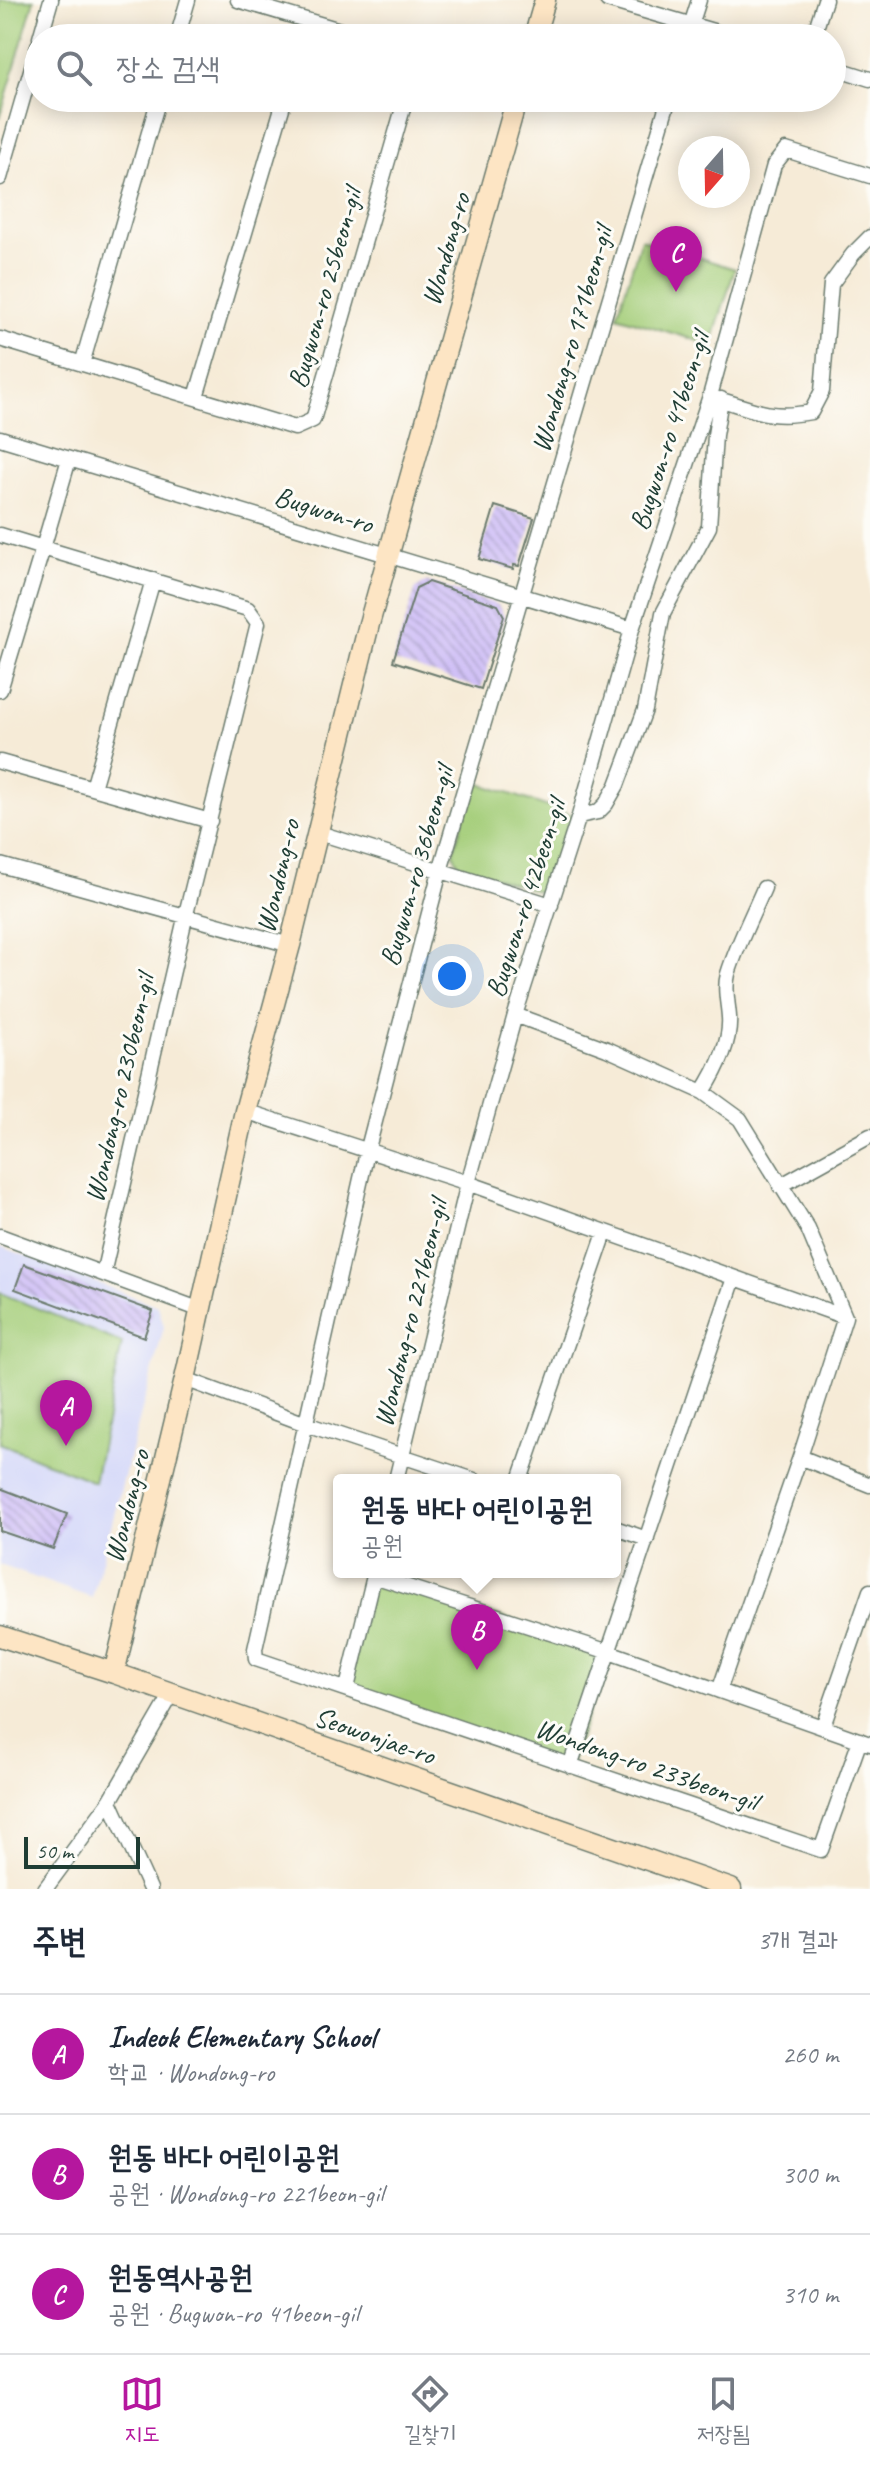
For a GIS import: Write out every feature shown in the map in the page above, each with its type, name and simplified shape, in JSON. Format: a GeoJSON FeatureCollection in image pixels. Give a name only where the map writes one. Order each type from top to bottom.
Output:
{"type":"FeatureCollection","features":[{"type":"Feature","properties":{"kind":"street"},"geometry":{"type":"LineString","coordinates":[[44,24],[51,0]]}},
{"type":"Feature","properties":{"kind":"street"},"geometry":{"type":"LineString","coordinates":[[181,24],[188,0]]}},
{"type":"Feature","properties":{"kind":"street"},"geometry":{"type":"LineString","coordinates":[[238,0],[318,24]]}},
{"type":"Feature","properties":{"kind":"street"},"geometry":{"type":"LineString","coordinates":[[538,24],[545,0]]}},
{"type":"Feature","properties":{"kind":"street"},"geometry":{"type":"LineString","coordinates":[[607,0],[670,24]]}},
{"type":"Feature","properties":{"kind":"street"},"geometry":{"type":"LineString","coordinates":[[691,24],[699,0]]}},
{"type":"Feature","properties":{"kind":"street"},"geometry":{"type":"LineString","coordinates":[[817,24],[825,0]]}},
{"type":"Feature","properties":{"kind":"street"},"geometry":{"type":"LineString","coordinates":[[846,71],[870,79]]}},
{"type":"Feature","properties":{"kind":"street"},"geometry":{"type":"LineString","coordinates":[[0,178],[24,95]]}},
{"type":"Feature","properties":{"kind":"street"},"geometry":{"type":"LineString","coordinates":[[82,364],[155,112]]}},
{"type":"Feature","properties":{"kind":"street"},"geometry":{"type":"LineString","coordinates":[[196,397],[281,112]]}},
{"type":"Feature","properties":{"kind":"street","name":"Bugwon-ro 25beon-gil"},"geometry":{"type":"LineString","coordinates":[[0,339],[295,428],[313,420],[402,112]]}},
{"type":"Feature","properties":{"kind":"street","name":"Wondong-ro"},"geometry":{"type":"LineString","coordinates":[[114,1673],[185,1379],[245,1111],[290,945],[316,832],[388,555],[513,112]]}},
{"type":"Feature","properties":{"kind":"street","name":"Wondong-ro 171beon-gil"},"geometry":{"type":"LineString","coordinates":[[522,596],[665,112]]}},
{"type":"Feature","properties":{"kind":"street","name":"Bugwon-ro 41beon-gil"},"geometry":{"type":"LineString","coordinates":[[632,629],[716,398],[779,155],[786,150],[870,176]]}},
{"type":"Feature","properties":{"kind":"street"},"geometry":{"type":"LineString","coordinates":[[579,816],[598,812],[617,785],[645,710],[663,613],[709,527],[716,398],[762,414],[784,417],[811,412],[822,391],[831,284],[870,237]]}},
{"type":"Feature","properties":{"kind":"street","name":"Bugwon-ro"},"geometry":{"type":"LineString","coordinates":[[0,438],[632,629]]}},
{"type":"Feature","properties":{"kind":"street"},"geometry":{"type":"LineString","coordinates":[[0,690],[69,459]]}},
{"type":"Feature","properties":{"kind":"street","name":"Wondong-ro 230beon-gil"},"geometry":{"type":"LineString","coordinates":[[0,535],[248,609],[258,623],[186,915],[103,1274]]}},
{"type":"Feature","properties":{"kind":"street"},"geometry":{"type":"LineString","coordinates":[[93,788],[153,580]]}},
{"type":"Feature","properties":{"kind":"street","name":"Bugwon-ro 36beon-gil"},"geometry":{"type":"LineString","coordinates":[[367,1152],[440,871],[522,596]]}},
{"type":"Feature","properties":{"kind":"street","name":"Bugwon-ro 42beon-gil"},"geometry":{"type":"LineString","coordinates":[[468,1183],[515,1015],[579,816],[632,629]]}},
{"type":"Feature","properties":{"kind":"street"},"geometry":{"type":"LineString","coordinates":[[0,762],[210,821]]}},
{"type":"Feature","properties":{"kind":"street"},"geometry":{"type":"LineString","coordinates":[[316,832],[551,905]]}},
{"type":"Feature","properties":{"kind":"street"},"geometry":{"type":"LineString","coordinates":[[0,865],[290,945]]}},
{"type":"Feature","properties":{"kind":"street"},"geometry":{"type":"LineString","coordinates":[[703,1092],[717,1069],[726,1042],[730,1020],[726,998],[728,973],[764,888]]}},
{"type":"Feature","properties":{"kind":"street"},"geometry":{"type":"LineString","coordinates":[[515,1015],[607,1049],[703,1092],[740,1119],[808,1229],[845,1317],[719,1691]]}},
{"type":"Feature","properties":{"kind":"street","name":"Wondong-ro 221beon-gil"},"geometry":{"type":"LineString","coordinates":[[245,1111],[468,1183],[845,1317]]}},
{"type":"Feature","properties":{"kind":"street"},"geometry":{"type":"LineString","coordinates":[[780,1186],[870,1136]]}},
{"type":"Feature","properties":{"kind":"street"},"geometry":{"type":"LineString","coordinates":[[306,1424],[367,1152]]}},
{"type":"Feature","properties":{"kind":"street","name":"Wondong-ro 221beon-gil"},"geometry":{"type":"LineString","coordinates":[[402,1455],[468,1183]]}},
{"type":"Feature","properties":{"kind":"street"},"geometry":{"type":"LineString","coordinates":[[522,1474],[605,1233]]}},
{"type":"Feature","properties":{"kind":"street"},"geometry":{"type":"LineString","coordinates":[[0,1236],[201,1310]]}},
{"type":"Feature","properties":{"kind":"street"},"geometry":{"type":"LineString","coordinates":[[570,1766],[734,1278]]}},
{"type":"Feature","properties":{"kind":"street"},"geometry":{"type":"LineString","coordinates":[[185,1379],[306,1424],[457,1474]]}},
{"type":"Feature","properties":{"kind":"street","name":"Wondong-ro 233beon-gil"},"geometry":{"type":"LineString","coordinates":[[306,1424],[255,1649],[256,1659],[821,1850],[865,1742]]}},
{"type":"Feature","properties":{"kind":"street"},"geometry":{"type":"LineString","coordinates":[[397,1474],[402,1455]]}},
{"type":"Feature","properties":{"kind":"street"},"geometry":{"type":"LineString","coordinates":[[800,1457],[870,1485]]}},
{"type":"Feature","properties":{"kind":"street"},"geometry":{"type":"LineString","coordinates":[[621,1530],[647,1539]]}},
{"type":"Feature","properties":{"kind":"street"},"geometry":{"type":"LineString","coordinates":[[347,1688],[373,1578]]}},
{"type":"Feature","properties":{"kind":"street"},"geometry":{"type":"LineString","coordinates":[[386,1578],[865,1742]]}},
{"type":"Feature","properties":{"kind":"street"},"geometry":{"type":"LineString","coordinates":[[823,1726],[870,1591]]}},
{"type":"Feature","properties":{"kind":"street","name":"Seowonjae-ro"},"geometry":{"type":"LineString","coordinates":[[0,1636],[731,1889]]}},
{"type":"Feature","properties":{"kind":"street"},"geometry":{"type":"LineString","coordinates":[[45,1889],[110,1801],[172,1694]]}},
{"type":"Feature","properties":{"kind":"street"},"geometry":{"type":"LineString","coordinates":[[110,1801],[153,1887]]}},
{"type":"Feature","properties":{"kind":"shaded area"},"geometry":{"type":"Polygon","coordinates":[[[0,1246],[158,1306],[164,1327],[92,1598],[0,1565],[0,1246]]]}},
{"type":"Feature","properties":{"kind":"green space"},"geometry":{"type":"Polygon","coordinates":[[[0,0],[34,0],[27,24],[24,24],[24,35],[0,118],[0,0]]]}},
{"type":"Feature","properties":{"kind":"green space"},"geometry":{"type":"Polygon","coordinates":[[[641,239],[735,269],[711,345],[617,316],[641,239]]]}},
{"type":"Feature","properties":{"kind":"green space"},"geometry":{"type":"Polygon","coordinates":[[[475,782],[572,815],[548,886],[539,892],[459,865],[453,853],[475,782]]]}},
{"type":"Feature","properties":{"kind":"green space"},"geometry":{"type":"Polygon","coordinates":[[[0,1293],[122,1343],[94,1482],[0,1443],[0,1293]]]}},
{"type":"Feature","properties":{"kind":"green space"},"geometry":{"type":"Polygon","coordinates":[[[374,1578],[609,1652],[570,1766],[347,1688],[374,1578]]]}},
{"type":"Feature","properties":{"kind":"building"},"geometry":{"type":"Polygon","coordinates":[[[495,506],[534,518],[519,566],[514,565],[513,569],[479,559],[495,506]]]}},
{"type":"Feature","properties":{"kind":"building"},"geometry":{"type":"Polygon","coordinates":[[[428,582],[498,605],[504,616],[481,689],[393,661],[416,588],[428,582]]]}},
{"type":"Feature","properties":{"kind":"building"},"geometry":{"type":"Polygon","coordinates":[[[24,1264],[153,1311],[144,1337],[15,1289],[24,1264]]]}},
{"type":"Feature","properties":{"kind":"building"},"geometry":{"type":"Polygon","coordinates":[[[0,1488],[67,1514],[53,1549],[0,1531],[0,1488]]]}},
{"type":"Feature","properties":{"kind":"place","name":"원동역사공원"},"geometry":{"type":"Point","coordinates":[676,292]}},
{"type":"Feature","properties":{"kind":"place","name":"Indeok Elementary School"},"geometry":{"type":"Point","coordinates":[66,1446]}},
{"type":"Feature","properties":{"kind":"place","name":"원동 바다 어린이공원"},"geometry":{"type":"Point","coordinates":[477,1670]}}]}
